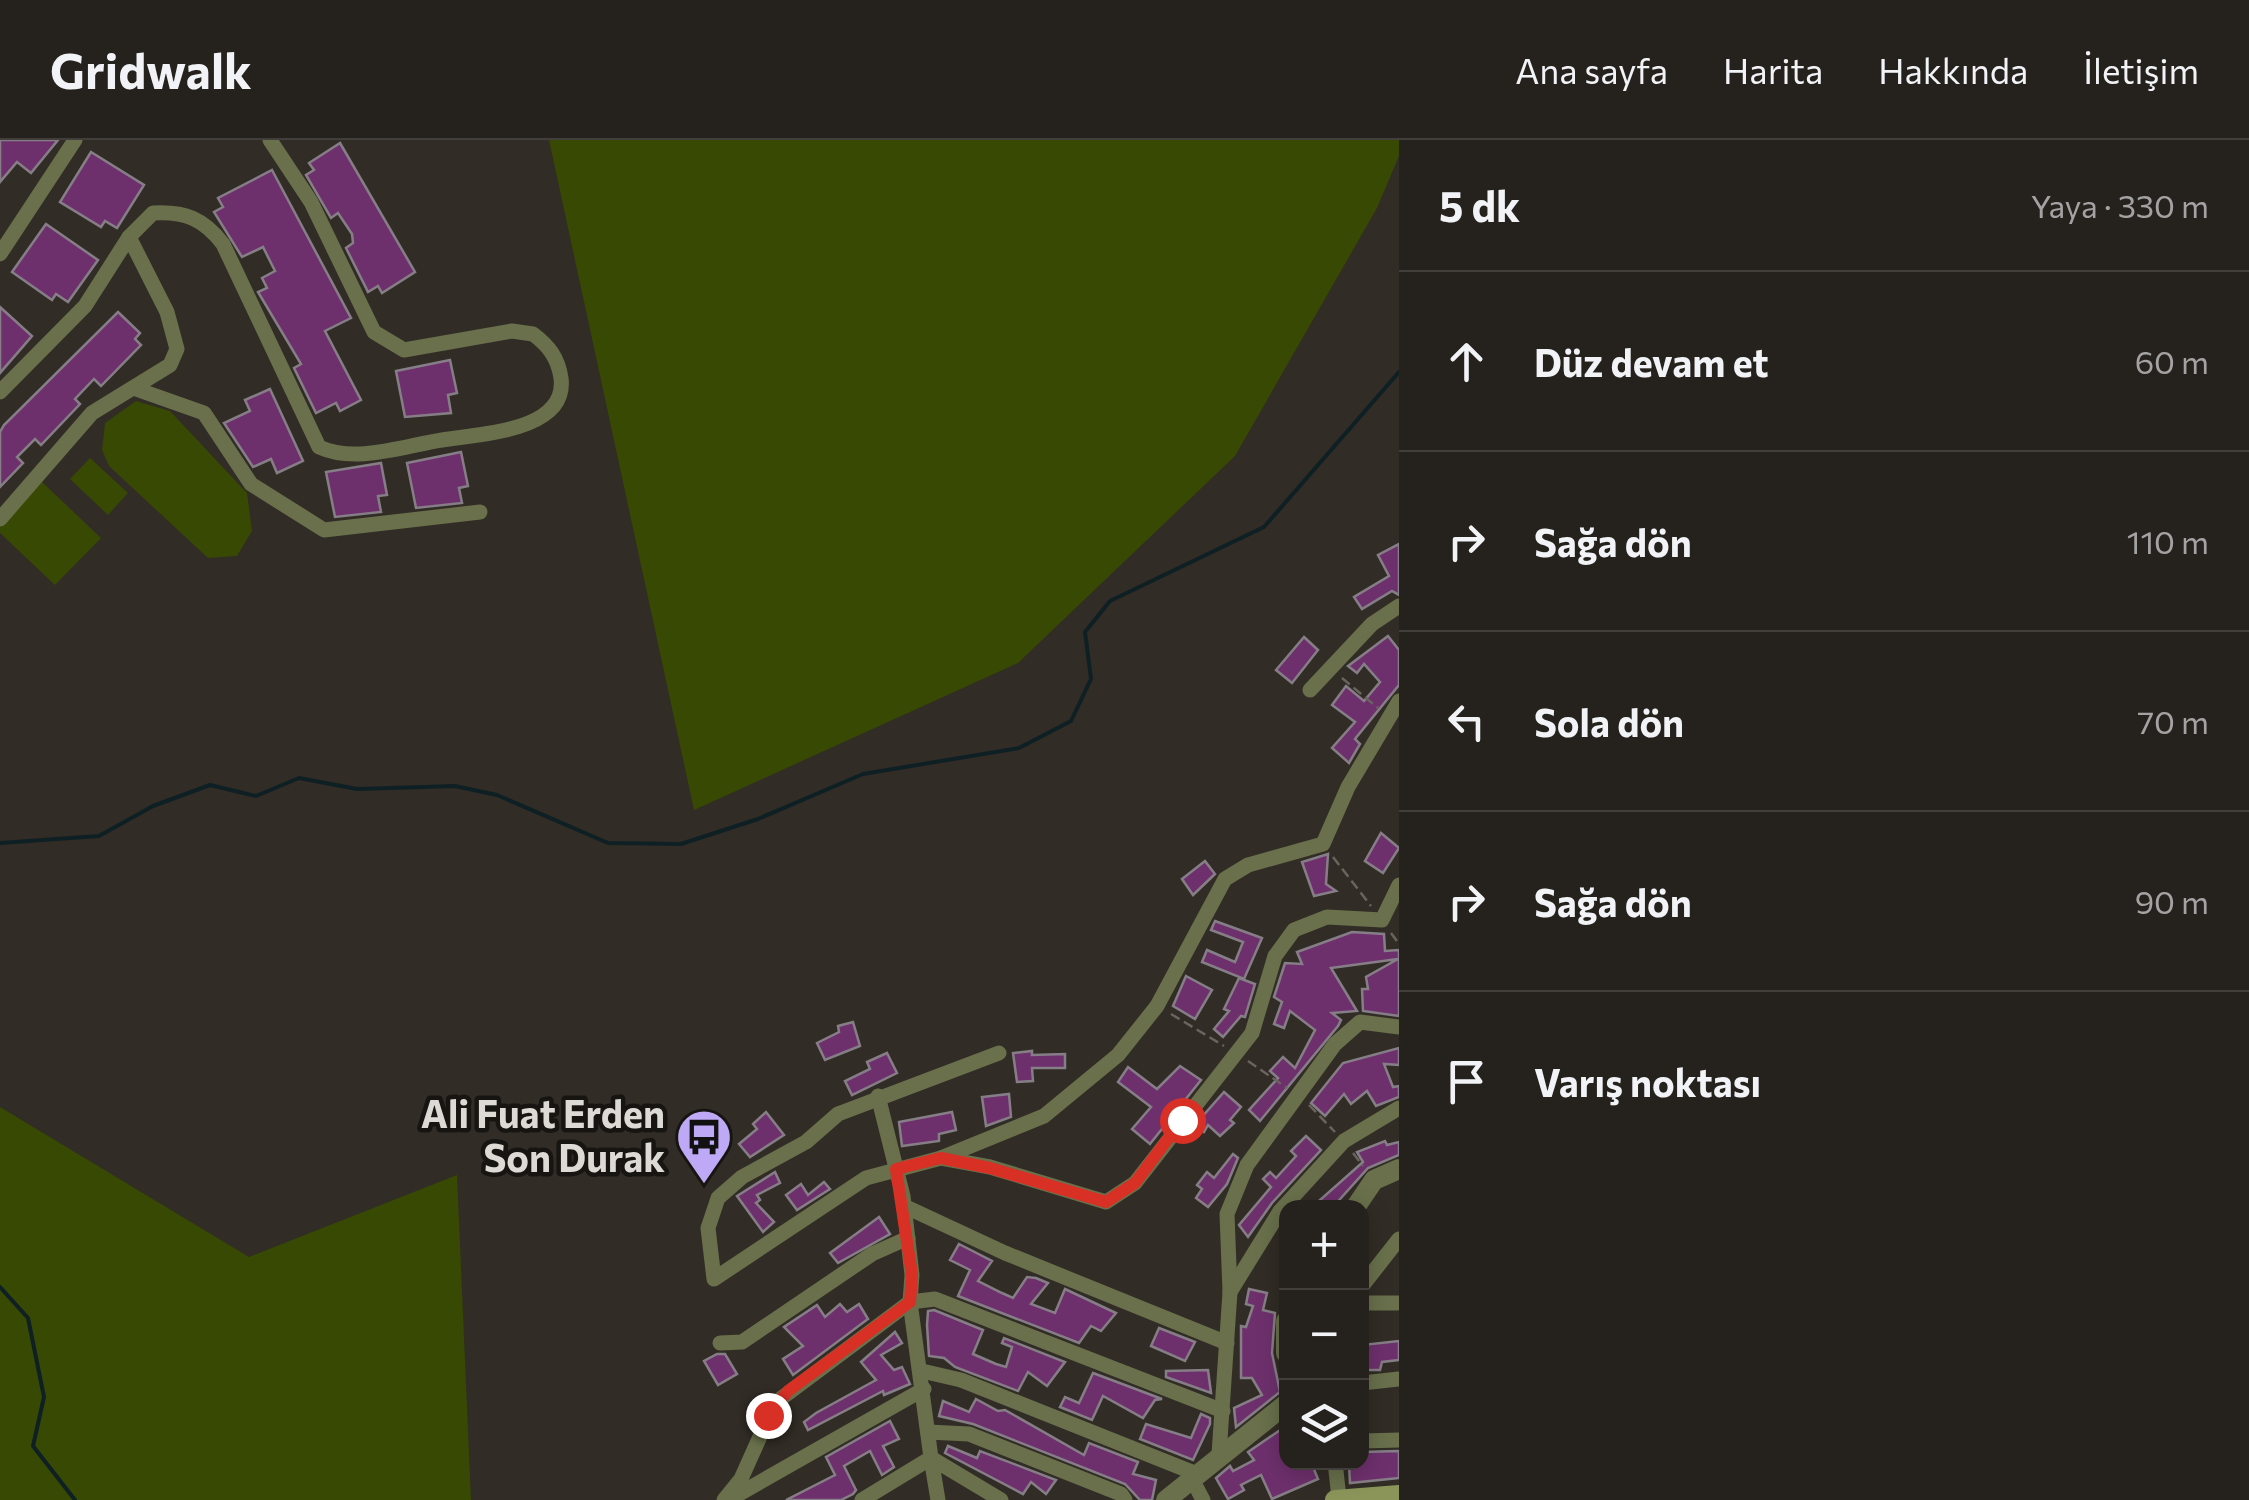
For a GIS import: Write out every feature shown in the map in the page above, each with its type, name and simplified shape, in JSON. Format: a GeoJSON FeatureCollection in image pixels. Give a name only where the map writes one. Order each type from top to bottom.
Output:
{"type":"FeatureCollection","features":[{"type":"Feature","properties":{"kind":"main road"},"geometry":{"type":"LineString","coordinates":[[1337,1499],[1399,1495]]}},
{"type":"Feature","properties":{"kind":"street"},"geometry":{"type":"LineString","coordinates":[[0,254],[64,163],[74,140]]}},
{"type":"Feature","properties":{"kind":"street"},"geometry":{"type":"LineString","coordinates":[[0,392],[85,306],[129,237],[153,213],[179,211],[212,230],[224,244],[319,447],[348,456],[524,426],[555,404],[562,384],[558,360],[533,334],[512,331],[404,350],[374,332],[312,202],[270,140]]}},
{"type":"Feature","properties":{"kind":"street"},"geometry":{"type":"LineString","coordinates":[[0,518],[92,413],[170,365],[177,349],[167,312],[129,237]]}},
{"type":"Feature","properties":{"kind":"street"},"geometry":{"type":"LineString","coordinates":[[136,389],[204,413],[251,484],[324,530],[480,512]]}},
{"type":"Feature","properties":{"kind":"street"},"geometry":{"type":"LineString","coordinates":[[1310,690],[1372,624],[1399,606]]}},
{"type":"Feature","properties":{"kind":"street"},"geometry":{"type":"LineString","coordinates":[[999,1053],[838,1114],[806,1142],[742,1177],[718,1198],[708,1228],[714,1279],[866,1178],[941,1158],[1044,1116],[1118,1055],[1157,1006],[1225,879],[1248,865],[1323,844],[1387,715],[1399,701]]}},
{"type":"Feature","properties":{"kind":"street"},"geometry":{"type":"LineString","coordinates":[[941,1158],[1106,1202],[1135,1183],[1252,1033],[1275,956],[1294,930],[1327,917],[1382,920],[1399,885]]}},
{"type":"Feature","properties":{"kind":"street"},"geometry":{"type":"LineString","coordinates":[[1220,1454],[1230,1292],[1227,1214],[1247,1165],[1301,1097],[1336,1044],[1360,1022],[1399,1026]]}},
{"type":"Feature","properties":{"kind":"street"},"geometry":{"type":"LineString","coordinates":[[878,1096],[904,1206],[910,1302],[938,1500]]}},
{"type":"Feature","properties":{"kind":"street"},"geometry":{"type":"LineString","coordinates":[[1230,1292],[1280,1211],[1344,1141],[1399,1108]]}},
{"type":"Feature","properties":{"kind":"street"},"geometry":{"type":"LineString","coordinates":[[1361,1200],[1374,1180],[1399,1168]]}},
{"type":"Feature","properties":{"kind":"street"},"geometry":{"type":"LineString","coordinates":[[904,1206],[1227,1343]]}},
{"type":"Feature","properties":{"kind":"street"},"geometry":{"type":"LineString","coordinates":[[720,1344],[742,1342],[872,1254],[908,1238]]}},
{"type":"Feature","properties":{"kind":"street"},"geometry":{"type":"LineString","coordinates":[[1369,1277],[1399,1239]]}},
{"type":"Feature","properties":{"kind":"street"},"geometry":{"type":"LineString","coordinates":[[726,1500],[741,1479],[775,1403],[910,1302],[936,1299],[1223,1411]]}},
{"type":"Feature","properties":{"kind":"street"},"geometry":{"type":"LineString","coordinates":[[1369,1303],[1399,1303]]}},
{"type":"Feature","properties":{"kind":"street"},"geometry":{"type":"LineString","coordinates":[[922,1371],[961,1380],[1194,1476],[1203,1500]]}},
{"type":"Feature","properties":{"kind":"street"},"geometry":{"type":"LineString","coordinates":[[1369,1382],[1399,1379]]}},
{"type":"Feature","properties":{"kind":"street"},"geometry":{"type":"LineString","coordinates":[[726,1500],[924,1389]]}},
{"type":"Feature","properties":{"kind":"street"},"geometry":{"type":"LineString","coordinates":[[1166,1500],[1279,1409]]}},
{"type":"Feature","properties":{"kind":"street"},"geometry":{"type":"LineString","coordinates":[[928,1432],[969,1434],[1121,1494],[1124,1500]]}},
{"type":"Feature","properties":{"kind":"street"},"geometry":{"type":"LineString","coordinates":[[1369,1441],[1399,1440]]}},
{"type":"Feature","properties":{"kind":"street"},"geometry":{"type":"LineString","coordinates":[[862,1500],[931,1458]]}},
{"type":"Feature","properties":{"kind":"street"},"geometry":{"type":"LineString","coordinates":[[931,1458],[1001,1500]]}},
{"type":"Feature","properties":{"kind":"street"},"geometry":{"type":"LineString","coordinates":[[1336,1470],[1337,1499]]}},
{"type":"Feature","properties":{"kind":"path"},"geometry":{"type":"LineString","coordinates":[[1328,667],[1387,715]]}},
{"type":"Feature","properties":{"kind":"path"},"geometry":{"type":"LineString","coordinates":[[1323,844],[1399,944]]}},
{"type":"Feature","properties":{"kind":"path"},"geometry":{"type":"LineString","coordinates":[[1157,1006],[1301,1097],[1344,1141],[1374,1180]]}},
{"type":"Feature","properties":{"kind":"green space"},"geometry":{"type":"Polygon","coordinates":[[[549,140],[1399,140],[1399,156],[1377,208],[1235,456],[1018,663],[694,810],[549,140]]]}},
{"type":"Feature","properties":{"kind":"green space"},"geometry":{"type":"Polygon","coordinates":[[[136,401],[170,411],[247,493],[252,531],[237,556],[208,558],[109,466],[102,450],[105,423],[136,401]]]}},
{"type":"Feature","properties":{"kind":"green space"},"geometry":{"type":"Polygon","coordinates":[[[90,458],[128,493],[108,515],[70,479],[90,458]]]}},
{"type":"Feature","properties":{"kind":"green space"},"geometry":{"type":"Polygon","coordinates":[[[42,482],[101,538],[55,585],[0,533],[0,527],[42,482]]]}},
{"type":"Feature","properties":{"kind":"green space"},"geometry":{"type":"Polygon","coordinates":[[[0,1107],[249,1257],[457,1175],[471,1500],[0,1500],[0,1107]]]}},
{"type":"Feature","properties":{"kind":"building"},"geometry":{"type":"Polygon","coordinates":[[[0,140],[58,140],[31,173],[17,162],[0,182],[0,140]]]}},
{"type":"Feature","properties":{"kind":"building"},"geometry":{"type":"Polygon","coordinates":[[[340,143],[415,272],[382,293],[378,286],[368,292],[346,248],[353,243],[352,234],[338,213],[331,218],[306,175],[314,170],[309,163],[340,143]]]}},
{"type":"Feature","properties":{"kind":"building"},"geometry":{"type":"Polygon","coordinates":[[[91,152],[144,185],[117,228],[105,221],[101,227],[60,202],[91,152]]]}},
{"type":"Feature","properties":{"kind":"building"},"geometry":{"type":"Polygon","coordinates":[[[272,170],[351,318],[325,331],[361,400],[340,411],[336,403],[316,413],[294,368],[301,364],[258,292],[267,288],[262,278],[275,271],[263,247],[242,257],[214,212],[223,207],[218,198],[272,170]]]}},
{"type":"Feature","properties":{"kind":"building"},"geometry":{"type":"Polygon","coordinates":[[[46,224],[98,260],[68,302],[56,294],[52,300],[12,272],[46,224]]]}},
{"type":"Feature","properties":{"kind":"building"},"geometry":{"type":"Polygon","coordinates":[[[0,307],[32,336],[0,373],[0,307]]]}},
{"type":"Feature","properties":{"kind":"building"},"geometry":{"type":"Polygon","coordinates":[[[118,312],[140,333],[135,339],[141,345],[101,386],[94,379],[75,399],[80,404],[41,445],[35,439],[17,457],[23,463],[0,487],[0,432],[4,425],[118,312]]]}},
{"type":"Feature","properties":{"kind":"building"},"geometry":{"type":"Polygon","coordinates":[[[450,360],[457,393],[448,395],[451,413],[405,417],[396,371],[450,360]]]}},
{"type":"Feature","properties":{"kind":"building"},"geometry":{"type":"Polygon","coordinates":[[[270,389],[303,461],[277,473],[271,459],[253,467],[224,423],[250,411],[245,400],[270,389]]]}},
{"type":"Feature","properties":{"kind":"building"},"geometry":{"type":"Polygon","coordinates":[[[461,452],[468,486],[459,488],[462,503],[416,508],[407,463],[461,452]]]}},
{"type":"Feature","properties":{"kind":"building"},"geometry":{"type":"Polygon","coordinates":[[[381,463],[387,495],[378,496],[381,512],[335,517],[326,472],[381,463]]]}},
{"type":"Feature","properties":{"kind":"building"},"geometry":{"type":"Polygon","coordinates":[[[1399,544],[1399,595],[1392,591],[1362,609],[1354,597],[1389,576],[1378,555],[1399,544]]]}},
{"type":"Feature","properties":{"kind":"building"},"geometry":{"type":"Polygon","coordinates":[[[1388,636],[1399,650],[1399,685],[1355,739],[1360,744],[1349,763],[1332,748],[1355,722],[1332,705],[1346,686],[1364,701],[1380,682],[1364,664],[1357,673],[1348,666],[1388,636]]]}},
{"type":"Feature","properties":{"kind":"building"},"geometry":{"type":"Polygon","coordinates":[[[1304,637],[1318,650],[1292,683],[1276,670],[1304,637]]]}},
{"type":"Feature","properties":{"kind":"building"},"geometry":{"type":"Polygon","coordinates":[[[1381,833],[1399,848],[1383,873],[1365,861],[1381,833]]]}},
{"type":"Feature","properties":{"kind":"building"},"geometry":{"type":"Polygon","coordinates":[[[1328,854],[1326,884],[1336,891],[1314,896],[1302,862],[1328,854]]]}},
{"type":"Feature","properties":{"kind":"building"},"geometry":{"type":"Polygon","coordinates":[[[1205,861],[1215,874],[1193,895],[1182,879],[1205,861]]]}},
{"type":"Feature","properties":{"kind":"building"},"geometry":{"type":"Polygon","coordinates":[[[1215,921],[1262,938],[1244,979],[1202,962],[1207,950],[1235,962],[1243,942],[1211,930],[1215,921]]]}},
{"type":"Feature","properties":{"kind":"building"},"geometry":{"type":"Polygon","coordinates":[[[1352,932],[1384,934],[1385,951],[1399,950],[1399,1016],[1363,1011],[1362,989],[1368,989],[1366,977],[1398,959],[1331,968],[1357,1011],[1332,1013],[1341,1020],[1338,1026],[1260,1121],[1249,1110],[1278,1078],[1270,1071],[1283,1057],[1295,1068],[1315,1030],[1290,1011],[1284,1028],[1274,1024],[1282,1002],[1274,997],[1285,963],[1302,964],[1297,952],[1352,932]]]}},
{"type":"Feature","properties":{"kind":"building"},"geometry":{"type":"Polygon","coordinates":[[[1186,976],[1212,990],[1195,1019],[1173,1006],[1186,976]]]}},
{"type":"Feature","properties":{"kind":"building"},"geometry":{"type":"Polygon","coordinates":[[[1239,978],[1255,984],[1245,1017],[1241,1016],[1223,1037],[1214,1029],[1229,1011],[1224,1009],[1239,978]]]}},
{"type":"Feature","properties":{"kind":"building"},"geometry":{"type":"Polygon","coordinates":[[[853,1022],[860,1046],[825,1060],[817,1043],[839,1032],[838,1026],[853,1022]]]}},
{"type":"Feature","properties":{"kind":"building"},"geometry":{"type":"Polygon","coordinates":[[[1399,1048],[1399,1065],[1384,1064],[1393,1087],[1399,1086],[1399,1097],[1376,1106],[1367,1091],[1351,1104],[1344,1094],[1325,1116],[1311,1103],[1343,1063],[1399,1048]]]}},
{"type":"Feature","properties":{"kind":"building"},"geometry":{"type":"Polygon","coordinates":[[[1032,1051],[1032,1055],[1065,1054],[1065,1068],[1032,1068],[1033,1081],[1017,1082],[1013,1053],[1032,1051]]]}},
{"type":"Feature","properties":{"kind":"building"},"geometry":{"type":"Polygon","coordinates":[[[887,1053],[897,1073],[852,1095],[845,1081],[870,1069],[867,1062],[887,1053]]]}},
{"type":"Feature","properties":{"kind":"building"},"geometry":{"type":"Polygon","coordinates":[[[1180,1066],[1201,1080],[1150,1144],[1132,1129],[1151,1107],[1118,1082],[1128,1067],[1157,1089],[1180,1066]]]}},
{"type":"Feature","properties":{"kind":"building"},"geometry":{"type":"Polygon","coordinates":[[[1224,1092],[1241,1107],[1230,1120],[1234,1123],[1220,1136],[1208,1125],[1204,1132],[1194,1126],[1224,1092]]]}},
{"type":"Feature","properties":{"kind":"building"},"geometry":{"type":"Polygon","coordinates":[[[1009,1094],[1011,1117],[986,1126],[982,1097],[1009,1094]]]}},
{"type":"Feature","properties":{"kind":"building"},"geometry":{"type":"Polygon","coordinates":[[[766,1112],[784,1135],[750,1157],[739,1144],[757,1129],[753,1124],[766,1112]]]}},
{"type":"Feature","properties":{"kind":"building"},"geometry":{"type":"Polygon","coordinates":[[[952,1112],[956,1130],[939,1134],[939,1141],[902,1146],[899,1122],[952,1112]]]}},
{"type":"Feature","properties":{"kind":"building"},"geometry":{"type":"Polygon","coordinates":[[[1306,1136],[1321,1150],[1272,1203],[1248,1237],[1239,1225],[1271,1187],[1263,1179],[1270,1172],[1276,1178],[1296,1156],[1291,1151],[1306,1136]]]}},
{"type":"Feature","properties":{"kind":"building"},"geometry":{"type":"Polygon","coordinates":[[[1385,1141],[1387,1145],[1399,1142],[1399,1155],[1368,1168],[1339,1200],[1320,1200],[1363,1162],[1357,1152],[1385,1141]]]}},
{"type":"Feature","properties":{"kind":"building"},"geometry":{"type":"Polygon","coordinates":[[[1233,1154],[1238,1158],[1227,1184],[1208,1207],[1196,1198],[1202,1189],[1197,1185],[1207,1172],[1214,1178],[1233,1154]]]}},
{"type":"Feature","properties":{"kind":"building"},"geometry":{"type":"Polygon","coordinates":[[[775,1172],[780,1183],[757,1195],[760,1200],[756,1203],[774,1222],[763,1232],[737,1196],[775,1172]]]}},
{"type":"Feature","properties":{"kind":"building"},"geometry":{"type":"Polygon","coordinates":[[[824,1182],[830,1189],[797,1210],[786,1195],[801,1184],[808,1195],[824,1182]]]}},
{"type":"Feature","properties":{"kind":"building"},"geometry":{"type":"Polygon","coordinates":[[[879,1217],[890,1234],[838,1263],[830,1253],[879,1217]]]}},
{"type":"Feature","properties":{"kind":"building"},"geometry":{"type":"Polygon","coordinates":[[[959,1244],[992,1261],[978,1281],[1013,1298],[1027,1277],[1036,1278],[1048,1283],[1031,1304],[1055,1313],[1065,1289],[1116,1313],[1101,1331],[1091,1326],[1079,1343],[958,1296],[970,1270],[950,1260],[959,1244]]]}},
{"type":"Feature","properties":{"kind":"building"},"geometry":{"type":"Polygon","coordinates":[[[1249,1289],[1267,1293],[1263,1310],[1275,1313],[1272,1353],[1279,1393],[1236,1427],[1234,1408],[1262,1395],[1252,1378],[1241,1378],[1241,1326],[1246,1327],[1253,1306],[1246,1304],[1249,1289]]]}},
{"type":"Feature","properties":{"kind":"building"},"geometry":{"type":"Polygon","coordinates":[[[840,1304],[847,1312],[859,1304],[868,1319],[793,1375],[783,1359],[803,1346],[784,1327],[817,1305],[825,1317],[840,1304]]]}},
{"type":"Feature","properties":{"kind":"building"},"geometry":{"type":"Polygon","coordinates":[[[928,1311],[983,1330],[973,1354],[996,1364],[1006,1367],[1012,1347],[1002,1343],[1004,1338],[1065,1362],[1047,1386],[1028,1372],[1018,1391],[955,1367],[944,1358],[929,1356],[928,1311]]]}},
{"type":"Feature","properties":{"kind":"building"},"geometry":{"type":"Polygon","coordinates":[[[1159,1328],[1195,1342],[1185,1361],[1151,1346],[1159,1328]]]}},
{"type":"Feature","properties":{"kind":"building"},"geometry":{"type":"Polygon","coordinates":[[[895,1332],[902,1343],[881,1355],[894,1370],[902,1367],[910,1384],[884,1395],[883,1391],[808,1430],[804,1422],[816,1413],[876,1380],[861,1362],[895,1332]]]}},
{"type":"Feature","properties":{"kind":"building"},"geometry":{"type":"Polygon","coordinates":[[[1399,1341],[1399,1360],[1382,1362],[1380,1370],[1369,1370],[1369,1344],[1399,1341]]]}},
{"type":"Feature","properties":{"kind":"building"},"geometry":{"type":"Polygon","coordinates":[[[725,1354],[737,1374],[718,1385],[704,1361],[725,1354]]]}},
{"type":"Feature","properties":{"kind":"building"},"geometry":{"type":"Polygon","coordinates":[[[1208,1370],[1211,1393],[1166,1377],[1166,1371],[1208,1370]]]}},
{"type":"Feature","properties":{"kind":"building"},"geometry":{"type":"Polygon","coordinates":[[[1093,1373],[1162,1399],[1155,1400],[1143,1418],[1103,1396],[1092,1420],[1060,1407],[1065,1397],[1079,1403],[1093,1373]]]}},
{"type":"Feature","properties":{"kind":"building"},"geometry":{"type":"Polygon","coordinates":[[[976,1399],[998,1411],[1005,1410],[1084,1455],[1089,1443],[1138,1462],[1133,1474],[1156,1480],[1152,1500],[1140,1500],[1125,1484],[973,1424],[939,1416],[943,1401],[969,1412],[976,1399]]]}},
{"type":"Feature","properties":{"kind":"building"},"geometry":{"type":"Polygon","coordinates":[[[1201,1414],[1210,1418],[1210,1424],[1193,1460],[1140,1439],[1146,1424],[1191,1438],[1201,1414]]]}},
{"type":"Feature","properties":{"kind":"building"},"geometry":{"type":"Polygon","coordinates":[[[890,1421],[899,1439],[883,1446],[894,1467],[882,1475],[870,1451],[844,1466],[856,1490],[853,1494],[841,1500],[786,1500],[835,1475],[826,1457],[890,1421]]]}},
{"type":"Feature","properties":{"kind":"building"},"geometry":{"type":"Polygon","coordinates":[[[1279,1431],[1279,1470],[1314,1470],[1318,1479],[1272,1499],[1261,1475],[1241,1485],[1244,1490],[1228,1499],[1216,1478],[1230,1466],[1233,1471],[1254,1460],[1248,1452],[1279,1431]]]}},
{"type":"Feature","properties":{"kind":"building"},"geometry":{"type":"Polygon","coordinates":[[[948,1446],[977,1458],[980,1451],[1056,1480],[1046,1494],[1031,1482],[1023,1494],[945,1453],[948,1446]]]}},
{"type":"Feature","properties":{"kind":"building"},"geometry":{"type":"Polygon","coordinates":[[[1399,1451],[1399,1478],[1350,1483],[1349,1470],[1369,1470],[1369,1452],[1399,1451]]]}},
{"type":"Feature","properties":{"kind":"waterway"},"geometry":{"type":"LineString","coordinates":[[0,843],[99,836],[153,806],[210,785],[256,796],[299,778],[357,789],[455,786],[497,795],[608,843],[681,844],[758,819],[863,774],[1019,748],[1071,721],[1091,679],[1085,632],[1110,601],[1264,527],[1399,372]]}},
{"type":"Feature","properties":{"kind":"waterway"},"geometry":{"type":"LineString","coordinates":[[0,1287],[28,1318],[44,1397],[33,1446],[75,1500]]}},
{"type":"Feature","properties":{"kind":"place","name":"Ali Fuat Erden Son Durak"},"geometry":{"type":"Point","coordinates":[704,1186]}},
{"type":"Feature","properties":{"kind":"route"},"geometry":{"type":"LineString","coordinates":[[768,1415],[788,1391],[910,1302],[912,1275],[896,1169],[941,1158],[1106,1202],[1135,1183],[1182,1120]]}}]}
